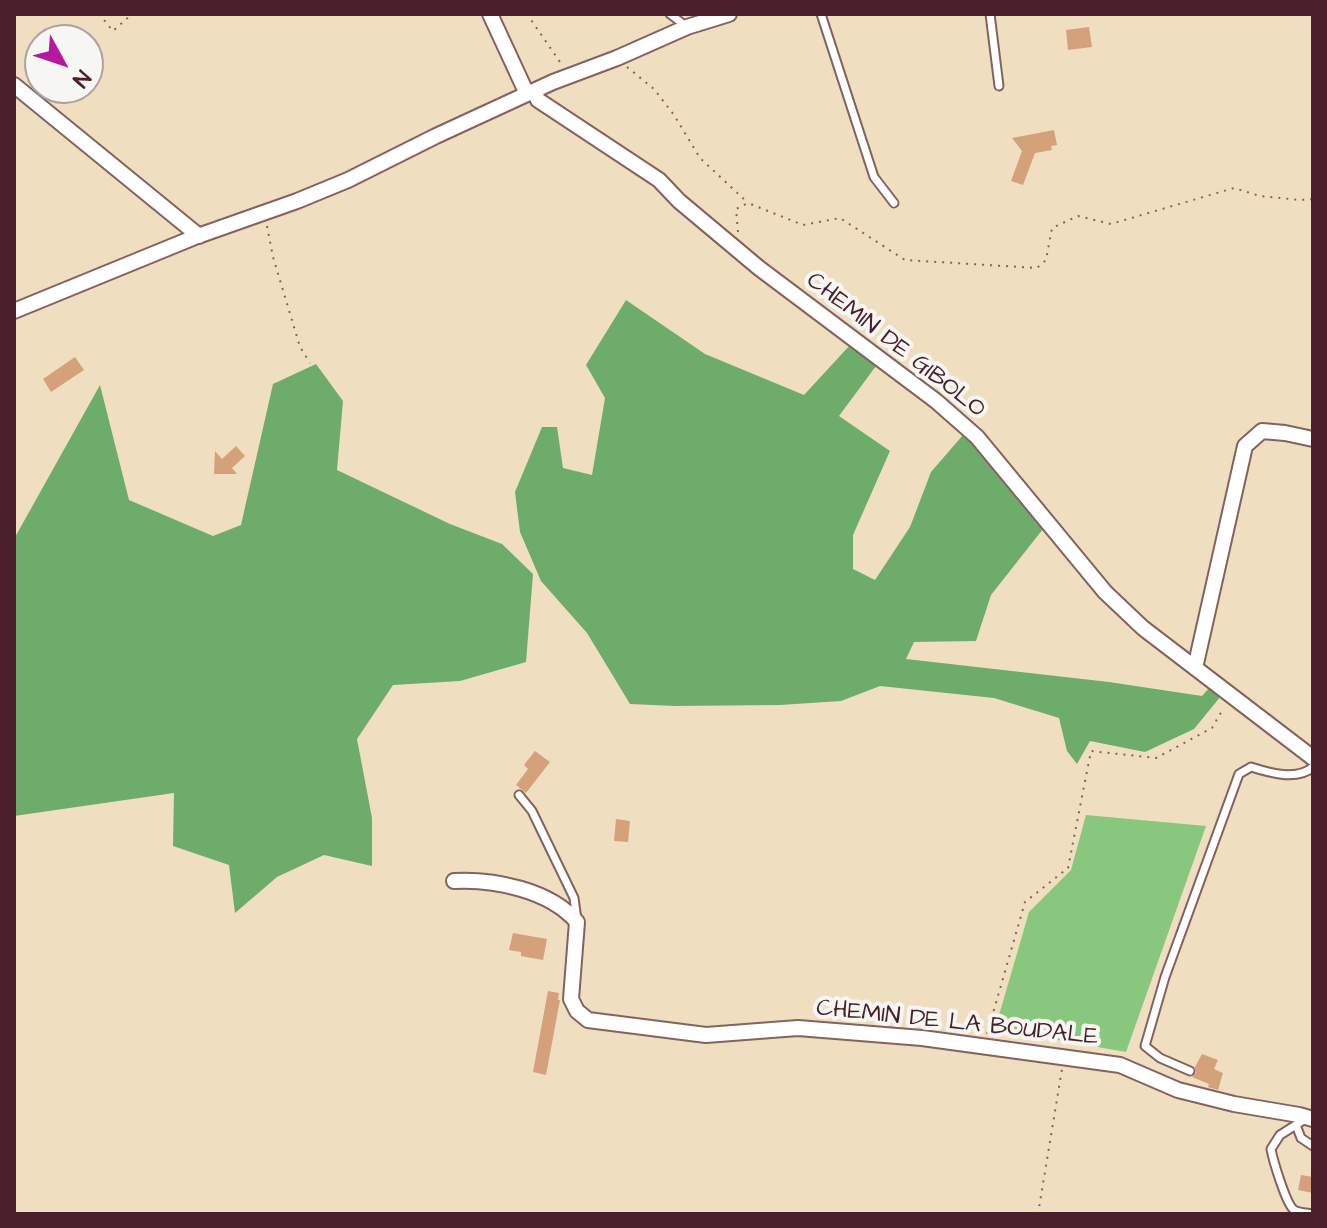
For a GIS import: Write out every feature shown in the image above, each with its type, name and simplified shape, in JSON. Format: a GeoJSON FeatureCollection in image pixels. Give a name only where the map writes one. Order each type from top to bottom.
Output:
{"type":"FeatureCollection","features":[{"type":"Feature","properties":{"kind":"street"},"geometry":{"type":"LineString","coordinates":[[490,14],[531,92]]}},
{"type":"Feature","properties":{"kind":"street"},"geometry":{"type":"LineString","coordinates":[[14,311],[348,180],[531,92],[687,27],[729,14]]}},
{"type":"Feature","properties":{"kind":"street"},"geometry":{"type":"LineString","coordinates":[[14,85],[199,236]]}},
{"type":"Feature","properties":{"kind":"street","name":"CHEMIN DE GIBOLO"},"geometry":{"type":"LineString","coordinates":[[531,92],[538,100],[659,180],[679,201],[739,251],[936,401],[977,437],[1105,592],[1143,628],[1313,758]]}},
{"type":"Feature","properties":{"kind":"street"},"geometry":{"type":"LineString","coordinates":[[1195,668],[1245,446],[1262,431],[1313,439]]}},
{"type":"Feature","properties":{"kind":"street"},"geometry":{"type":"LineString","coordinates":[[454,881],[473,880],[520,887],[568,912],[577,922]]}},
{"type":"Feature","properties":{"kind":"street","name":"CHEMIN DE LA BOUDALE"},"geometry":{"type":"LineString","coordinates":[[577,922],[571,999],[577,1011],[588,1020],[706,1035],[798,1028],[922,1038],[1064,1057],[1120,1065],[1178,1090],[1303,1119]]}},
{"type":"Feature","properties":{"kind":"lane"},"geometry":{"type":"LineString","coordinates":[[670,14],[687,27]]}},
{"type":"Feature","properties":{"kind":"lane"},"geometry":{"type":"LineString","coordinates":[[821,14],[874,177],[894,203]]}},
{"type":"Feature","properties":{"kind":"lane"},"geometry":{"type":"LineString","coordinates":[[990,14],[999,86]]}},
{"type":"Feature","properties":{"kind":"lane"},"geometry":{"type":"LineString","coordinates":[[1190,1071],[1160,1058],[1145,1046],[1165,977],[1232,791],[1239,774],[1251,767],[1303,775],[1313,767]]}},
{"type":"Feature","properties":{"kind":"lane"},"geometry":{"type":"LineString","coordinates":[[519,795],[532,811],[574,898],[577,922]]}},
{"type":"Feature","properties":{"kind":"lane"},"geometry":{"type":"LineString","coordinates":[[1303,1119],[1301,1138],[1313,1146]]}},
{"type":"Feature","properties":{"kind":"lane"},"geometry":{"type":"LineString","coordinates":[[1303,1119],[1280,1135],[1271,1149],[1290,1206],[1296,1212],[1313,1214]]}},
{"type":"Feature","properties":{"kind":"path"},"geometry":{"type":"LineString","coordinates":[[99,14],[113,31],[132,14]]}},
{"type":"Feature","properties":{"kind":"path"},"geometry":{"type":"LineString","coordinates":[[527,14],[569,76]]}},
{"type":"Feature","properties":{"kind":"path"},"geometry":{"type":"LineString","coordinates":[[617,58],[654,89],[700,158],[748,203],[803,225],[840,218],[905,260],[1037,268],[1046,260],[1052,228],[1078,216],[1111,224],[1234,188],[1260,196],[1313,199]]}},
{"type":"Feature","properties":{"kind":"path"},"geometry":{"type":"LineString","coordinates":[[739,251],[736,209],[748,203]]}},
{"type":"Feature","properties":{"kind":"path"},"geometry":{"type":"LineString","coordinates":[[264,213],[273,257],[300,347],[310,363]]}},
{"type":"Feature","properties":{"kind":"path"},"geometry":{"type":"LineString","coordinates":[[983,1046],[1025,902],[1068,868],[1091,751],[1156,758],[1212,728],[1231,696]]}},
{"type":"Feature","properties":{"kind":"path"},"geometry":{"type":"LineString","coordinates":[[1038,1214],[1064,1057]]}},
{"type":"Feature","properties":{"kind":"green space"},"geometry":{"type":"Polygon","coordinates":[[[626,300],[705,354],[804,395],[851,344],[876,366],[839,416],[890,451],[853,535],[853,569],[875,580],[910,527],[931,472],[963,435],[973,442],[1043,529],[991,595],[976,641],[914,642],[906,659],[1202,696],[1210,687],[1221,696],[1194,729],[1145,752],[1090,741],[1077,764],[1067,751],[1059,718],[994,698],[880,686],[841,701],[780,705],[630,704],[587,633],[541,581],[520,532],[515,492],[542,427],[557,427],[563,468],[592,475],[605,398],[586,365],[626,300]]]}},
{"type":"Feature","properties":{"kind":"green space"},"geometry":{"type":"Polygon","coordinates":[[[316,364],[343,401],[337,470],[450,524],[502,544],[533,574],[526,662],[460,681],[393,685],[357,739],[372,818],[372,866],[324,855],[277,877],[235,913],[229,865],[173,846],[174,793],[14,816],[14,539],[100,385],[129,500],[213,536],[241,525],[273,384],[316,364]]]}},
{"type":"Feature","properties":{"kind":"green space"},"geometry":{"type":"Polygon","coordinates":[[[1086,815],[1206,826],[1126,1052],[995,1029],[1029,912],[1071,870],[1086,815]]]}},
{"type":"Feature","properties":{"kind":"building"},"geometry":{"type":"Polygon","coordinates":[[[1089,27],[1092,47],[1068,50],[1066,30],[1089,27]]]}},
{"type":"Feature","properties":{"kind":"building"},"geometry":{"type":"Polygon","coordinates":[[[1054,130],[1057,145],[1051,146],[1052,150],[1035,153],[1023,185],[1011,181],[1022,151],[1012,138],[1054,130]]]}},
{"type":"Feature","properties":{"kind":"building"},"geometry":{"type":"Polygon","coordinates":[[[75,357],[84,370],[51,392],[43,379],[75,357]]]}},
{"type":"Feature","properties":{"kind":"building"},"geometry":{"type":"Polygon","coordinates":[[[236,446],[245,456],[232,468],[237,474],[214,474],[215,451],[222,459],[236,446]]]}},
{"type":"Feature","properties":{"kind":"building"},"geometry":{"type":"Polygon","coordinates":[[[535,751],[550,762],[526,793],[516,785],[528,769],[524,765],[535,751]]]}},
{"type":"Feature","properties":{"kind":"building"},"geometry":{"type":"Polygon","coordinates":[[[616,819],[630,821],[628,842],[614,841],[616,819]]]}},
{"type":"Feature","properties":{"kind":"building"},"geometry":{"type":"Polygon","coordinates":[[[513,933],[547,939],[543,960],[509,950],[513,933]]]}},
{"type":"Feature","properties":{"kind":"building"},"geometry":{"type":"Polygon","coordinates":[[[548,991],[559,993],[560,1000],[546,1075],[533,1072],[548,991]]]}},
{"type":"Feature","properties":{"kind":"building"},"geometry":{"type":"Polygon","coordinates":[[[1202,1054],[1218,1060],[1214,1069],[1223,1073],[1218,1090],[1192,1077],[1202,1054]]]}},
{"type":"Feature","properties":{"kind":"building"},"geometry":{"type":"Polygon","coordinates":[[[1301,1175],[1313,1177],[1313,1193],[1298,1190],[1301,1175]]]}}]}
